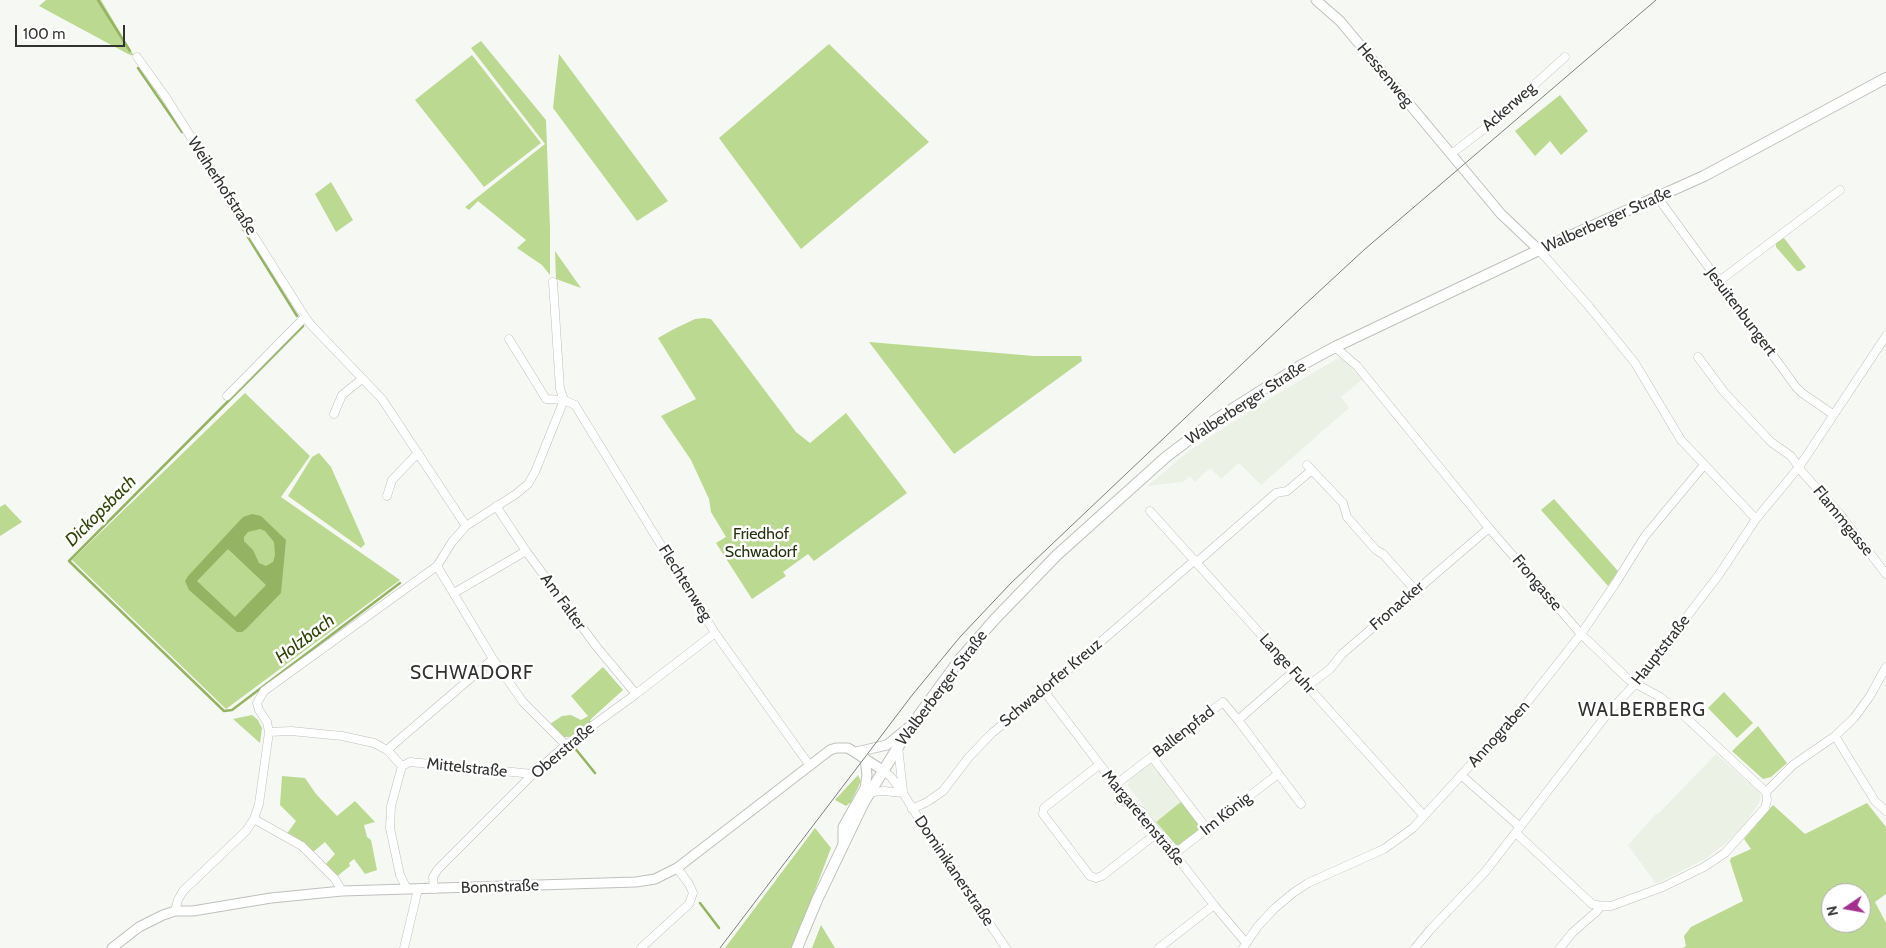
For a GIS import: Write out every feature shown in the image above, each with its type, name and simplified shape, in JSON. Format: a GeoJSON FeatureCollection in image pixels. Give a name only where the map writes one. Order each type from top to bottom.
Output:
{"type":"FeatureCollection","features":[{"type":"Feature","properties":{"kind":"main road","name":"Walberberger Straße"},"geometry":{"type":"LineString","coordinates":[[797,948],[843,844],[872,792],[911,726],[960,659],[994,619],[1057,555],[1166,457],[1215,420],[1335,346],[1539,250],[1658,198],[1756,149],[1886,78]]}},
{"type":"Feature","properties":{"kind":"street","name":"Hessenweg"},"geometry":{"type":"LineString","coordinates":[[1316,0],[1340,21],[1501,214],[1539,250]]}},
{"type":"Feature","properties":{"kind":"street","name":"Ackerweg"},"geometry":{"type":"LineString","coordinates":[[1450,154],[1492,123],[1565,57]]}},
{"type":"Feature","properties":{"kind":"street","name":"Weiherhofstraße"},"geometry":{"type":"LineString","coordinates":[[137,58],[165,96],[311,325],[382,399],[466,526]]}},
{"type":"Feature","properties":{"kind":"street"},"geometry":{"type":"LineString","coordinates":[[1718,282],[1840,190]]}},
{"type":"Feature","properties":{"kind":"street","name":"Jesuitenbungert"},"geometry":{"type":"LineString","coordinates":[[1658,198],[1796,387],[1834,415]]}},
{"type":"Feature","properties":{"kind":"street"},"geometry":{"type":"LineString","coordinates":[[1539,250],[1587,304],[1635,363],[1681,440],[1756,519]]}},
{"type":"Feature","properties":{"kind":"street"},"geometry":{"type":"LineString","coordinates":[[175,911],[183,891],[246,830],[254,819],[269,732],[267,722],[257,703],[264,691],[437,566],[452,542],[466,526],[516,494],[528,484],[535,472],[564,400],[560,388],[553,282]]}},
{"type":"Feature","properties":{"kind":"street"},"geometry":{"type":"LineString","coordinates":[[227,396],[306,317]]}},
{"type":"Feature","properties":{"kind":"street","name":"Hauptstraße"},"geometry":{"type":"LineString","coordinates":[[1415,948],[1485,872],[1608,714],[1635,684],[1718,576],[1756,519],[1799,467],[1886,336]]}},
{"type":"Feature","properties":{"kind":"street"},"geometry":{"type":"LineString","coordinates":[[509,339],[546,398],[564,400]]}},
{"type":"Feature","properties":{"kind":"street","name":"Frongasse"},"geometry":{"type":"LineString","coordinates":[[1335,346],[1357,366],[1490,528],[1581,634],[1635,684],[1660,697],[1679,710],[1766,792]]}},
{"type":"Feature","properties":{"kind":"street","name":"Flammgasse"},"geometry":{"type":"LineString","coordinates":[[1698,357],[1724,392],[1771,442],[1792,456],[1886,574]]}},
{"type":"Feature","properties":{"kind":"street"},"geometry":{"type":"LineString","coordinates":[[334,414],[342,395],[362,379]]}},
{"type":"Feature","properties":{"kind":"street","name":"Flechtenweg"},"geometry":{"type":"LineString","coordinates":[[564,400],[575,405],[716,633],[810,766]]}},
{"type":"Feature","properties":{"kind":"street"},"geometry":{"type":"LineString","coordinates":[[387,496],[392,480],[418,453]]}},
{"type":"Feature","properties":{"kind":"street","name":"Annograben"},"geometry":{"type":"LineString","coordinates":[[1245,945],[1258,926],[1293,893],[1394,843],[1413,828],[1526,704],[1581,634],[1616,584],[1644,536],[1704,465]]}},
{"type":"Feature","properties":{"kind":"street","name":"Schwadorfer Kreuz"},"geometry":{"type":"LineString","coordinates":[[912,809],[943,791],[969,757],[992,733],[1276,493],[1288,492],[1309,468],[1343,503],[1347,518],[1415,590]]}},
{"type":"Feature","properties":{"kind":"street","name":"Am Falter"},"geometry":{"type":"LineString","coordinates":[[496,506],[526,551],[596,646],[636,694]]}},
{"type":"Feature","properties":{"kind":"street","name":"Lange Fuhr"},"geometry":{"type":"LineString","coordinates":[[1150,512],[1424,816]]}},
{"type":"Feature","properties":{"kind":"street","name":"Fronacker"},"geometry":{"type":"LineString","coordinates":[[1308,686],[1330,669],[1342,654],[1415,590],[1490,528]]}},
{"type":"Feature","properties":{"kind":"street"},"geometry":{"type":"LineString","coordinates":[[454,594],[526,551]]}},
{"type":"Feature","properties":{"kind":"street"},"geometry":{"type":"LineString","coordinates":[[437,566],[493,659],[523,702],[566,745]]}},
{"type":"Feature","properties":{"kind":"street","name":"Oberstraße"},"geometry":{"type":"LineString","coordinates":[[434,889],[433,877],[438,868],[534,774],[566,745],[716,633]]}},
{"type":"Feature","properties":{"kind":"street"},"geometry":{"type":"LineString","coordinates":[[387,750],[493,659]]}},
{"type":"Feature","properties":{"kind":"street"},"geometry":{"type":"LineString","coordinates":[[1461,775],[1592,904],[1611,906],[1657,890],[1704,867],[1725,854],[1764,808],[1767,800],[1766,792],[1793,765],[1835,736],[1860,711],[1885,670]]}},
{"type":"Feature","properties":{"kind":"street","name":"Ballenpfad"},"geometry":{"type":"LineString","coordinates":[[1116,785],[1223,702],[1238,720],[1294,671]]}},
{"type":"Feature","properties":{"kind":"street","name":"Margaretenstraße"},"geometry":{"type":"LineString","coordinates":[[1044,691],[1099,765],[1129,802],[1141,811],[1245,945]]}},
{"type":"Feature","properties":{"kind":"street"},"geometry":{"type":"LineString","coordinates":[[1238,720],[1301,804]]}},
{"type":"Feature","properties":{"kind":"street","name":"Bonnstraße"},"geometry":{"type":"LineString","coordinates":[[856,752],[887,745],[911,726]]}},
{"type":"Feature","properties":{"kind":"street"},"geometry":{"type":"LineString","coordinates":[[269,732],[291,730],[342,736],[374,743],[387,750],[402,766],[391,806],[390,828],[400,875],[407,889]]}},
{"type":"Feature","properties":{"kind":"street"},"geometry":{"type":"LineString","coordinates":[[1835,736],[1875,800],[1886,811]]}},
{"type":"Feature","properties":{"kind":"street","name":"Dominikanerstraße"},"geometry":{"type":"LineString","coordinates":[[898,747],[903,793]]}},
{"type":"Feature","properties":{"kind":"street","name":"Bonnstraße"},"geometry":{"type":"LineString","coordinates":[[112,948],[139,927],[175,911],[193,911],[271,898],[342,891],[636,882],[655,879],[677,868],[836,748],[848,748],[884,771]]}},
{"type":"Feature","properties":{"kind":"street"},"geometry":{"type":"LineString","coordinates":[[1152,757],[1207,829]]}},
{"type":"Feature","properties":{"kind":"street"},"geometry":{"type":"LineString","coordinates":[[843,844],[843,827],[864,788],[867,775],[865,758]]}},
{"type":"Feature","properties":{"kind":"street","name":"Mittelstraße"},"geometry":{"type":"LineString","coordinates":[[402,766],[410,762],[534,774]]}},
{"type":"Feature","properties":{"kind":"street"},"geometry":{"type":"LineString","coordinates":[[1099,765],[1044,808],[1043,814],[1090,876],[1096,878],[1102,876],[1157,833]]}},
{"type":"Feature","properties":{"kind":"street","name":"Dominikanerstraße"},"geometry":{"type":"LineString","coordinates":[[884,771],[903,793],[1006,948]]}},
{"type":"Feature","properties":{"kind":"street","name":"Im König"},"geometry":{"type":"LineString","coordinates":[[1174,854],[1278,774]]}},
{"type":"Feature","properties":{"kind":"street"},"geometry":{"type":"LineString","coordinates":[[872,792],[903,793]]}},
{"type":"Feature","properties":{"kind":"street"},"geometry":{"type":"LineString","coordinates":[[254,819],[302,846],[334,879],[342,891]]}},
{"type":"Feature","properties":{"kind":"street"},"geometry":{"type":"LineString","coordinates":[[642,948],[689,904],[694,893],[677,868]]}},
{"type":"Feature","properties":{"kind":"street"},"geometry":{"type":"LineString","coordinates":[[404,948],[418,889]]}},
{"type":"Feature","properties":{"kind":"street"},"geometry":{"type":"LineString","coordinates":[[1159,948],[1214,905]]}},
{"type":"Feature","properties":{"kind":"street"},"geometry":{"type":"LineString","coordinates":[[1560,948],[1572,933],[1601,906]]}},
{"type":"Feature","properties":{"kind":"street"},"geometry":{"type":"LineString","coordinates":[[1565,941],[1571,948]]}},
{"type":"Feature","properties":{"kind":"shaded area"},"geometry":{"type":"Polygon","coordinates":[[[1340,357],[1363,379],[1341,397],[1349,408],[1261,485],[1239,463],[1221,479],[1210,468],[1195,482],[1190,476],[1183,482],[1147,486],[1189,451],[1262,403],[1340,357]]]}},
{"type":"Feature","properties":{"kind":"shaded area"},"geometry":{"type":"Polygon","coordinates":[[[252,514],[261,516],[286,540],[281,593],[246,629],[242,632],[237,632],[189,590],[185,581],[243,517],[252,514]],[[260,529],[248,532],[244,537],[244,541],[253,550],[259,563],[266,566],[273,562],[275,555],[274,542],[265,531],[260,529]],[[228,549],[197,581],[235,617],[266,585],[228,549]]]}},
{"type":"Feature","properties":{"kind":"shaded area"},"geometry":{"type":"Polygon","coordinates":[[[1716,754],[1759,792],[1761,797],[1759,803],[1746,823],[1725,844],[1705,859],[1656,884],[1628,845],[1716,754]]]}},
{"type":"Feature","properties":{"kind":"shaded area"},"geometry":{"type":"Polygon","coordinates":[[[1149,763],[1153,764],[1182,801],[1156,822],[1128,786],[1130,778],[1149,763]]]}},
{"type":"Feature","properties":{"kind":"green space"},"geometry":{"type":"Polygon","coordinates":[[[46,0],[101,0],[134,56],[39,6],[46,0]]]}},
{"type":"Feature","properties":{"kind":"green space"},"geometry":{"type":"Polygon","coordinates":[[[481,41],[546,120],[550,275],[542,265],[517,248],[526,240],[478,201],[469,210],[465,207],[545,144],[471,48],[481,41]]]}},
{"type":"Feature","properties":{"kind":"green space"},"geometry":{"type":"Polygon","coordinates":[[[829,44],[929,142],[801,249],[719,138],[829,44]]]}},
{"type":"Feature","properties":{"kind":"green space"},"geometry":{"type":"Polygon","coordinates":[[[559,54],[668,201],[637,221],[553,108],[559,54]]]}},
{"type":"Feature","properties":{"kind":"green space"},"geometry":{"type":"Polygon","coordinates":[[[472,55],[541,143],[484,187],[415,100],[472,55]]]}},
{"type":"Feature","properties":{"kind":"green space"},"geometry":{"type":"Polygon","coordinates":[[[1560,95],[1588,131],[1561,155],[1550,141],[1535,156],[1515,131],[1560,95]]]}},
{"type":"Feature","properties":{"kind":"green space"},"geometry":{"type":"Polygon","coordinates":[[[331,182],[353,220],[336,232],[315,194],[331,182]]]}},
{"type":"Feature","properties":{"kind":"green space"},"geometry":{"type":"Polygon","coordinates":[[[1784,238],[1806,267],[1800,271],[1797,271],[1776,247],[1776,243],[1784,238]]]}},
{"type":"Feature","properties":{"kind":"green space"},"geometry":{"type":"Polygon","coordinates":[[[555,251],[581,288],[556,279],[555,251]]]}},
{"type":"Feature","properties":{"kind":"green space","name":"Friedhof Schwadorf"},"geometry":{"type":"Polygon","coordinates":[[[695,319],[711,319],[796,432],[810,443],[846,413],[907,493],[814,561],[808,554],[783,572],[786,576],[752,599],[716,543],[726,537],[711,512],[709,499],[691,460],[661,416],[696,399],[658,338],[695,319]]]}},
{"type":"Feature","properties":{"kind":"green space"},"geometry":{"type":"Polygon","coordinates":[[[869,342],[1034,356],[1081,356],[1082,361],[954,454],[869,342]]]}},
{"type":"Feature","properties":{"kind":"green space"},"geometry":{"type":"Polygon","coordinates":[[[245,393],[310,456],[281,497],[400,580],[226,709],[72,560],[245,393]]]}},
{"type":"Feature","properties":{"kind":"green space"},"geometry":{"type":"Polygon","coordinates":[[[319,453],[331,467],[365,544],[361,548],[288,496],[312,457],[319,453]]]}},
{"type":"Feature","properties":{"kind":"green space"},"geometry":{"type":"Polygon","coordinates":[[[1554,499],[1618,571],[1608,586],[1541,510],[1554,499]]]}},
{"type":"Feature","properties":{"kind":"green space"},"geometry":{"type":"Polygon","coordinates":[[[5,504],[22,522],[0,536],[0,507],[5,504]]]}},
{"type":"Feature","properties":{"kind":"green space"},"geometry":{"type":"Polygon","coordinates":[[[603,667],[623,690],[591,719],[590,723],[575,735],[564,737],[550,724],[562,716],[571,715],[581,720],[588,716],[571,696],[603,667]]]}},
{"type":"Feature","properties":{"kind":"green space"},"geometry":{"type":"Polygon","coordinates":[[[1724,692],[1753,723],[1737,738],[1708,708],[1724,692]]]}},
{"type":"Feature","properties":{"kind":"green space"},"geometry":{"type":"Polygon","coordinates":[[[252,715],[258,720],[262,728],[260,743],[233,719],[252,715]]]}},
{"type":"Feature","properties":{"kind":"green space"},"geometry":{"type":"Polygon","coordinates":[[[1758,726],[1787,763],[1771,777],[1763,779],[1732,751],[1758,726]]]}},
{"type":"Feature","properties":{"kind":"green space"},"geometry":{"type":"Polygon","coordinates":[[[858,775],[861,781],[851,802],[846,806],[835,800],[858,775]]]}},
{"type":"Feature","properties":{"kind":"green space"},"geometry":{"type":"Polygon","coordinates":[[[282,776],[305,778],[316,794],[337,816],[355,801],[375,822],[364,825],[367,837],[371,840],[377,870],[365,874],[354,859],[349,863],[350,866],[336,877],[325,865],[335,854],[325,842],[313,852],[302,843],[286,835],[296,821],[280,805],[282,776]]]}},
{"type":"Feature","properties":{"kind":"green space"},"geometry":{"type":"Polygon","coordinates":[[[1182,801],[1202,827],[1181,845],[1176,845],[1156,822],[1182,801]]]}},
{"type":"Feature","properties":{"kind":"green space"},"geometry":{"type":"Polygon","coordinates":[[[1867,803],[1886,827],[1886,894],[1875,902],[1886,923],[1886,948],[1683,948],[1686,946],[1684,936],[1691,927],[1743,901],[1730,861],[1731,858],[1751,849],[1744,839],[1773,805],[1805,834],[1867,803]]]}},
{"type":"Feature","properties":{"kind":"green space"},"geometry":{"type":"Polygon","coordinates":[[[815,828],[831,848],[793,948],[725,948],[815,828]]]}},
{"type":"Feature","properties":{"kind":"green space"},"geometry":{"type":"Polygon","coordinates":[[[821,925],[835,948],[812,948],[821,925]]]}},
{"type":"Feature","properties":{"kind":"waterway","name":"Dickopsbach"},"geometry":{"type":"LineString","coordinates":[[98,0],[130,51]]}},
{"type":"Feature","properties":{"kind":"waterway","name":"Dickopsbach"},"geometry":{"type":"LineString","coordinates":[[138,68],[182,132]]}},
{"type":"Feature","properties":{"kind":"waterway","name":"Dickopsbach"},"geometry":{"type":"LineString","coordinates":[[189,142],[297,316]]}},
{"type":"Feature","properties":{"kind":"waterway","name":"Dickopsbach"},"geometry":{"type":"LineString","coordinates":[[303,326],[69,561],[224,711],[232,710],[400,583]]}},
{"type":"Feature","properties":{"kind":"waterway","name":"Holzbach"},"geometry":{"type":"LineString","coordinates":[[574,747],[595,773]]}},
{"type":"Feature","properties":{"kind":"waterway","name":"Holzbach"},"geometry":{"type":"LineString","coordinates":[[700,903],[719,928]]}},
{"type":"Feature","properties":{"kind":"tram line"},"geometry":{"type":"LineString","coordinates":[[720,948],[913,694],[960,637],[1011,583],[1365,249],[1656,0]]}},
{"type":"Feature","properties":{"kind":"district","name":"SCHWADORF"},"geometry":{"type":"Point","coordinates":[472,673]}},
{"type":"Feature","properties":{"kind":"district","name":"WALBERBERG"},"geometry":{"type":"Point","coordinates":[1642,710]}}]}
